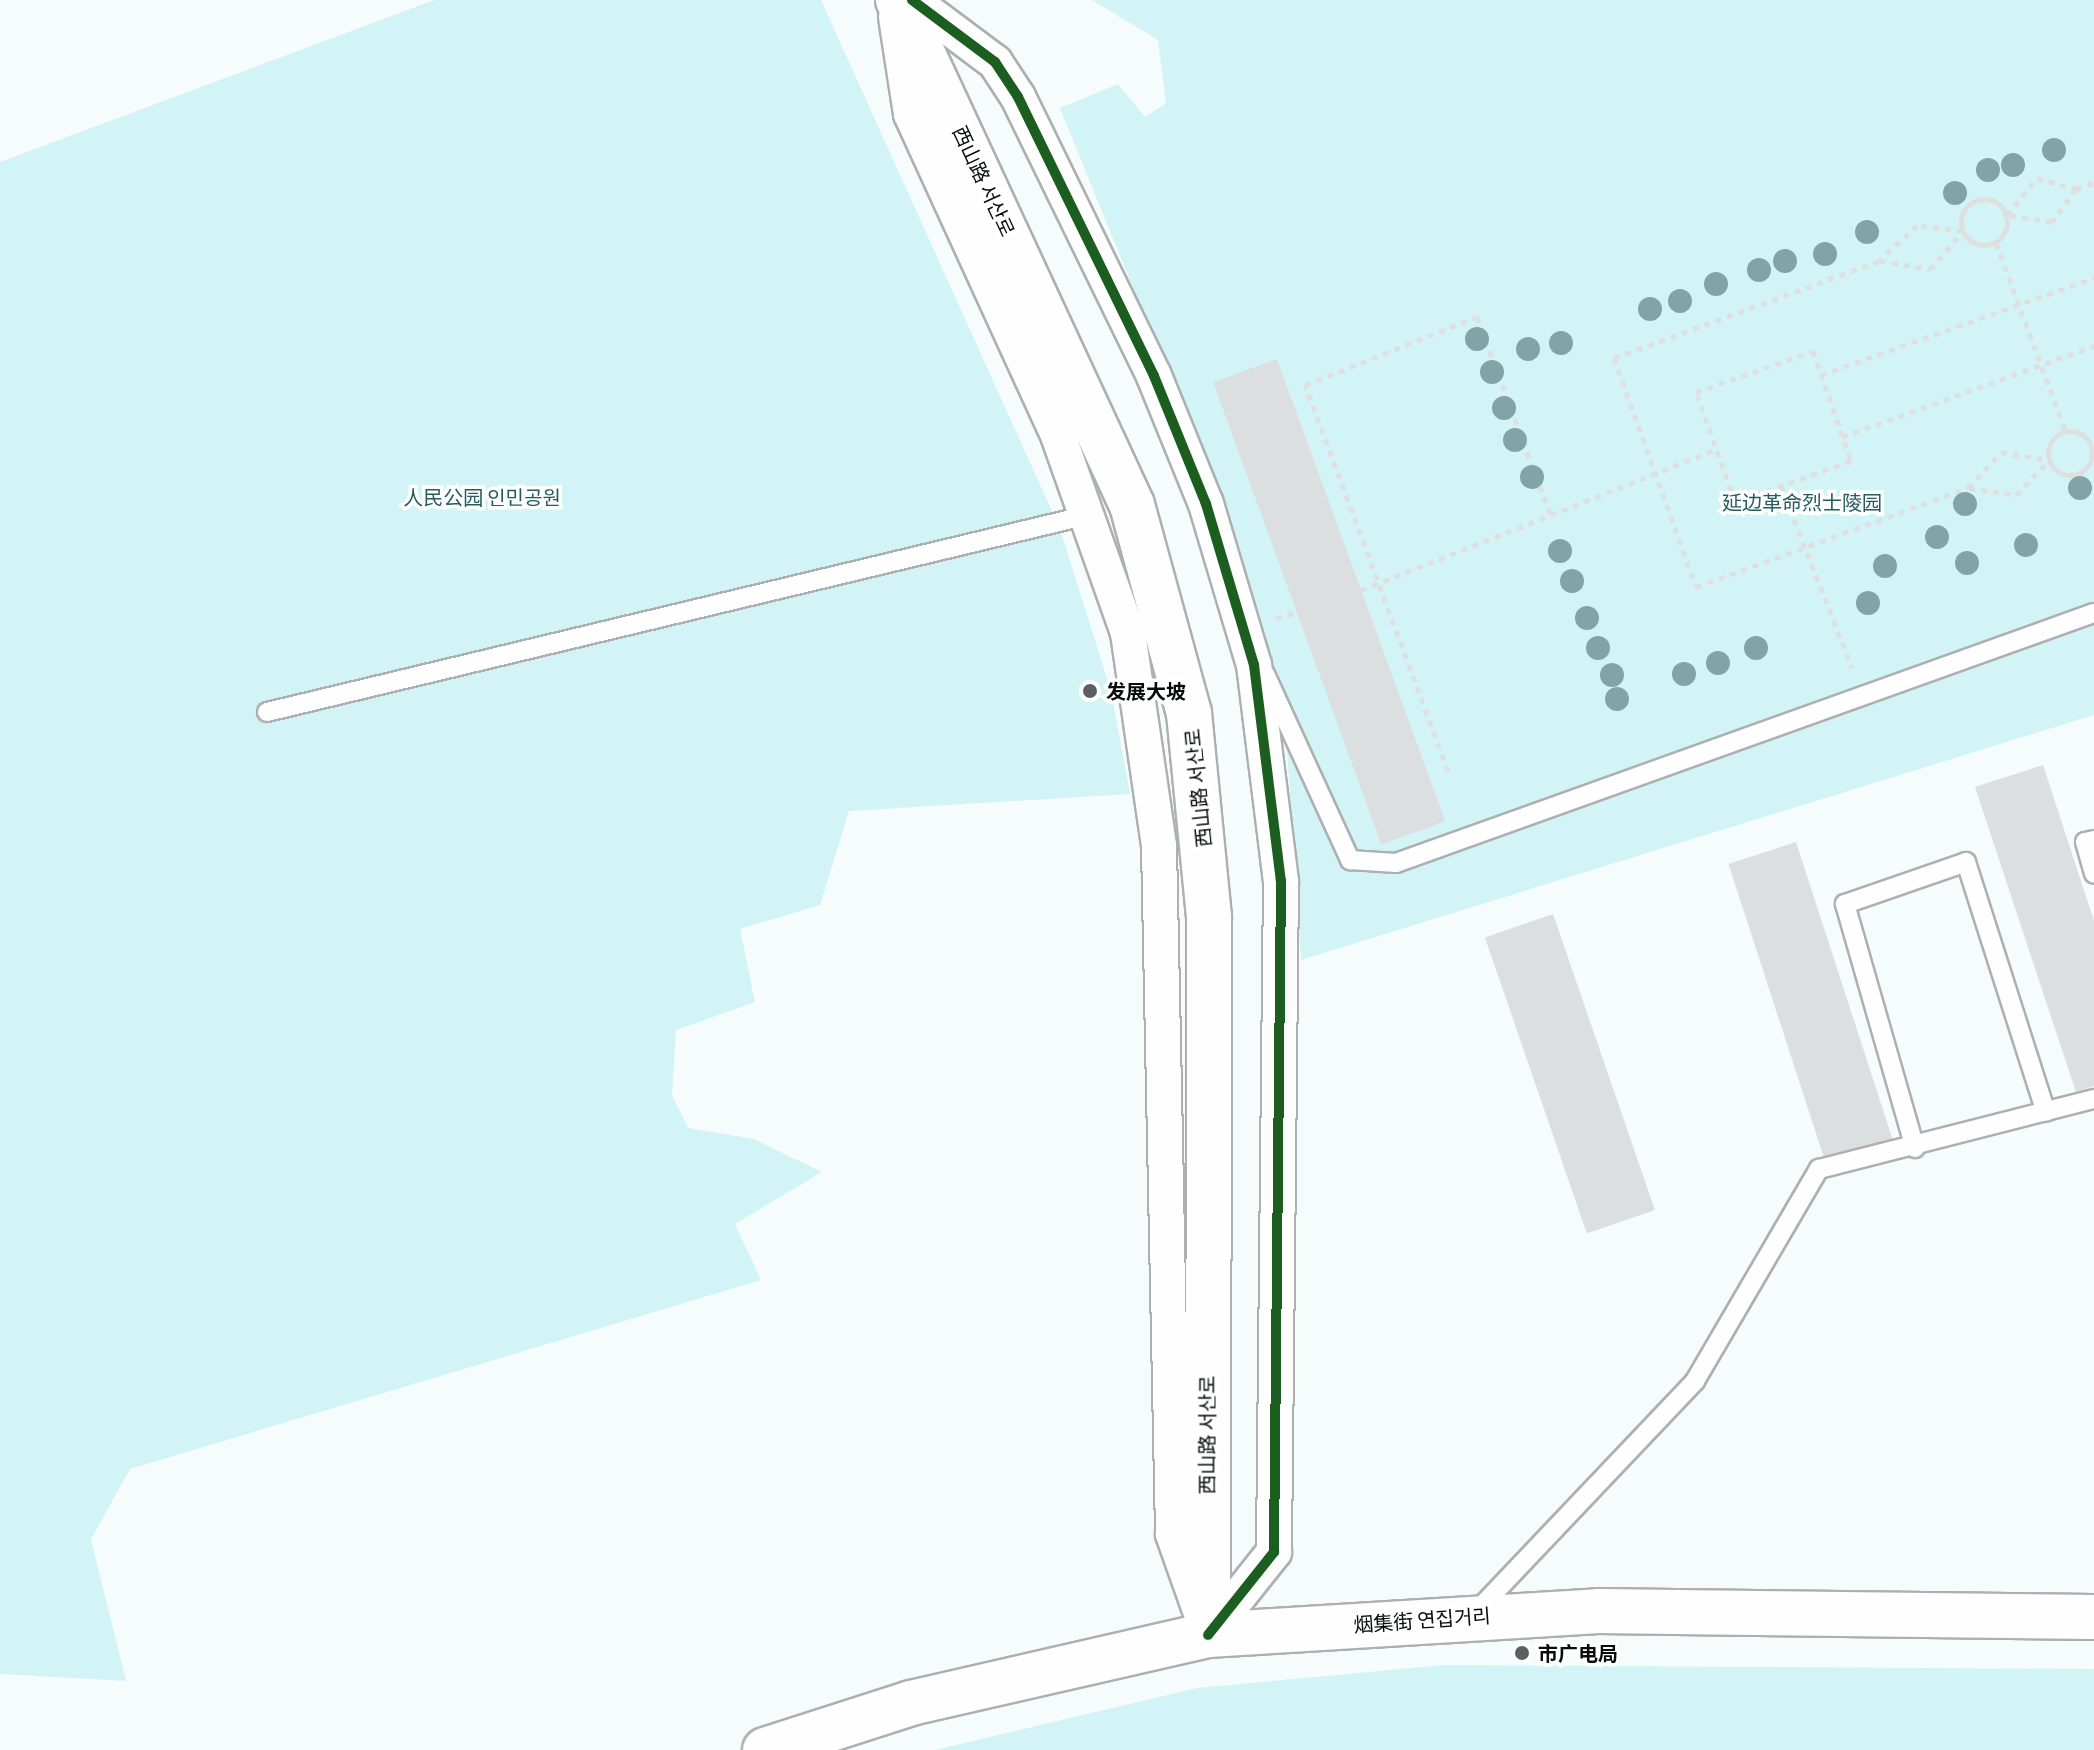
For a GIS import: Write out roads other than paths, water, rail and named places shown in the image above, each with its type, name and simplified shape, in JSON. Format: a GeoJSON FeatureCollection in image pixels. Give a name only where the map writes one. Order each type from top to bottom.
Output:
{"type":"FeatureCollection","features":[{"type":"Feature","properties":{"kind":"street"},"geometry":{"type":"LineString","coordinates":[[896,0],[911,114],[1088,515],[1128,633],[1158,830],[1173,1534],[1208,1635]]}},
{"type":"Feature","properties":{"kind":"street","name":"西山路 서산로"},"geometry":{"type":"LineString","coordinates":[[896,0],[1132,505],[1189,713],[1209,916],[1208,1635]]}},
{"type":"Feature","properties":{"kind":"street"},"geometry":{"type":"LineString","coordinates":[[912,0],[995,62],[1018,97],[1154,376],[1206,504],[1244,628],[1270,756],[1281,881],[1274,1552],[1208,1635]]}},
{"type":"Feature","properties":{"kind":"street","name":"烟集街 연집거리"},"geometry":{"type":"LineString","coordinates":[[765,1750],[911,1703],[1208,1635],[1598,1611],[2094,1617]]}},
{"type":"Feature","properties":{"kind":"lane"},"geometry":{"type":"LineString","coordinates":[[267,712],[1088,515]]}},
{"type":"Feature","properties":{"kind":"lane"},"geometry":{"type":"LineString","coordinates":[[1244,628],[1350,860],[1364,864],[1396,863],[1864,700],[2094,613]]}},
{"type":"Feature","properties":{"kind":"lane"},"geometry":{"type":"LineString","coordinates":[[2094,840],[2085,842],[2094,874]]}},
{"type":"Feature","properties":{"kind":"lane"},"geometry":{"type":"LineString","coordinates":[[1915,1148],[1845,904],[1966,862],[2046,1112]]}},
{"type":"Feature","properties":{"kind":"lane"},"geometry":{"type":"LineString","coordinates":[[1473,1617],[1695,1381],[1819,1169],[1915,1148],[2094,1099]]}},
{"type":"Feature","properties":{"kind":"place","name":"发展大坡"},"geometry":{"type":"Point","coordinates":[1090,691]}},
{"type":"Feature","properties":{"kind":"place","name":"市广电局"},"geometry":{"type":"Point","coordinates":[1522,1653]}},
{"type":"Feature","properties":{"kind":"park label","name":"人民公园 인민공원"},"geometry":{"type":"Point","coordinates":[482,497]}},
{"type":"Feature","properties":{"kind":"park label","name":"延边革命烈士陵园"},"geometry":{"type":"Point","coordinates":[1802,502]}}]}
